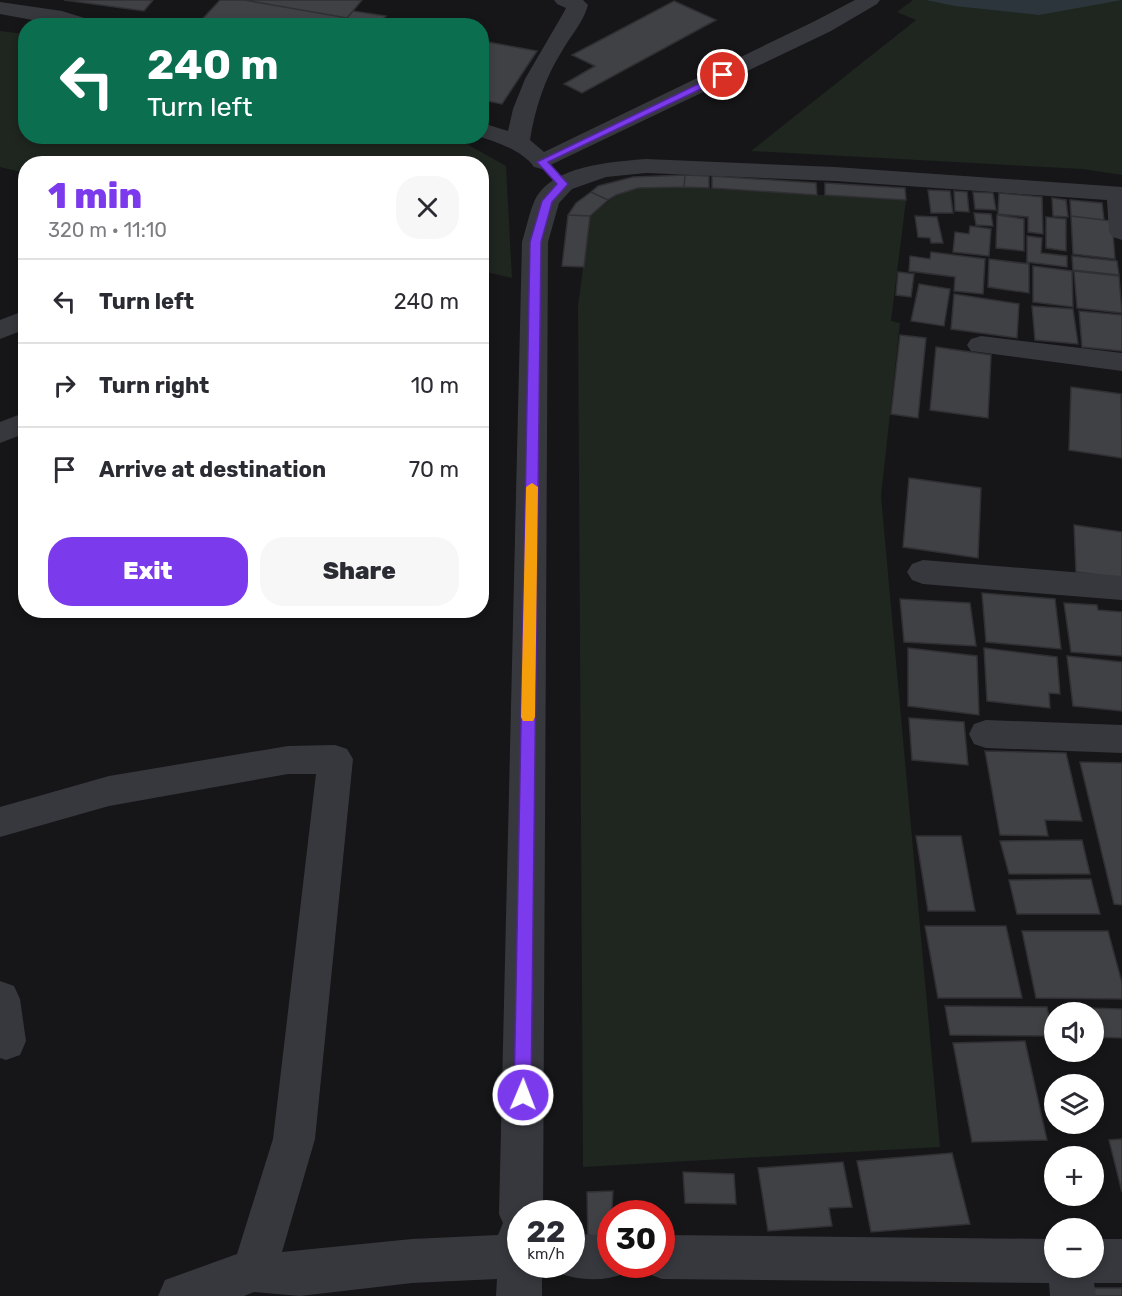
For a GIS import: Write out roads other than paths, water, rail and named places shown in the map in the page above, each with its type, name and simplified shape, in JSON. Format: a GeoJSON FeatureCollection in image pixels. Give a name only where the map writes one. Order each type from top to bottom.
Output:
{"type":"FeatureCollection","features":[{"type":"Feature","properties":{"kind":"street"},"geometry":{"type":"LineString","coordinates":[[518,142],[523,107],[547,57],[575,14],[577,5],[564,0]]}},
{"type":"Feature","properties":{"kind":"street"},"geometry":{"type":"LineString","coordinates":[[542,162],[823,26],[870,0]]}},
{"type":"Feature","properties":{"kind":"street"},"geometry":{"type":"LineString","coordinates":[[0,8],[65,18]]}},
{"type":"Feature","properties":{"kind":"street"},"geometry":{"type":"LineString","coordinates":[[489,132],[518,142],[563,184]]}},
{"type":"Feature","properties":{"kind":"street"},"geometry":{"type":"LineString","coordinates":[[521,1200],[536,242],[547,201],[563,184],[602,171],[646,166],[835,174],[1121,194],[1122,232]]}},
{"type":"Feature","properties":{"kind":"street"},"geometry":{"type":"LineString","coordinates":[[0,330],[18,322]]}},
{"type":"Feature","properties":{"kind":"street"},"geometry":{"type":"LineString","coordinates":[[981,345],[1122,362]]}},
{"type":"Feature","properties":{"kind":"street"},"geometry":{"type":"LineString","coordinates":[[0,434],[18,426]]}},
{"type":"Feature","properties":{"kind":"street"},"geometry":{"type":"LineString","coordinates":[[923,572],[1122,588]]}},
{"type":"Feature","properties":{"kind":"street"},"geometry":{"type":"LineString","coordinates":[[986,734],[1122,739]]}},
{"type":"Feature","properties":{"kind":"street"},"geometry":{"type":"LineString","coordinates":[[0,822],[109,791],[288,760],[335,759],[294,1139],[254,1269]]}},
{"type":"Feature","properties":{"kind":"street"},"geometry":{"type":"LineString","coordinates":[[0,999],[6,1041]]}},
{"type":"Feature","properties":{"kind":"street"},"geometry":{"type":"LineString","coordinates":[[181,1296],[254,1269],[288,1275],[412,1261],[507,1257]]}},
{"type":"Feature","properties":{"kind":"street"},"geometry":{"type":"LineString","coordinates":[[675,1257],[1044,1261]]}},
{"type":"Feature","properties":{"kind":"street"},"geometry":{"type":"LineString","coordinates":[[1104,1261],[1122,1261]]}},
{"type":"Feature","properties":{"kind":"street"},"geometry":{"type":"LineString","coordinates":[[519,1278],[519,1296]]}},
{"type":"Feature","properties":{"kind":"street"},"geometry":{"type":"LineString","coordinates":[[1070,1278],[1073,1296]]}}]}
